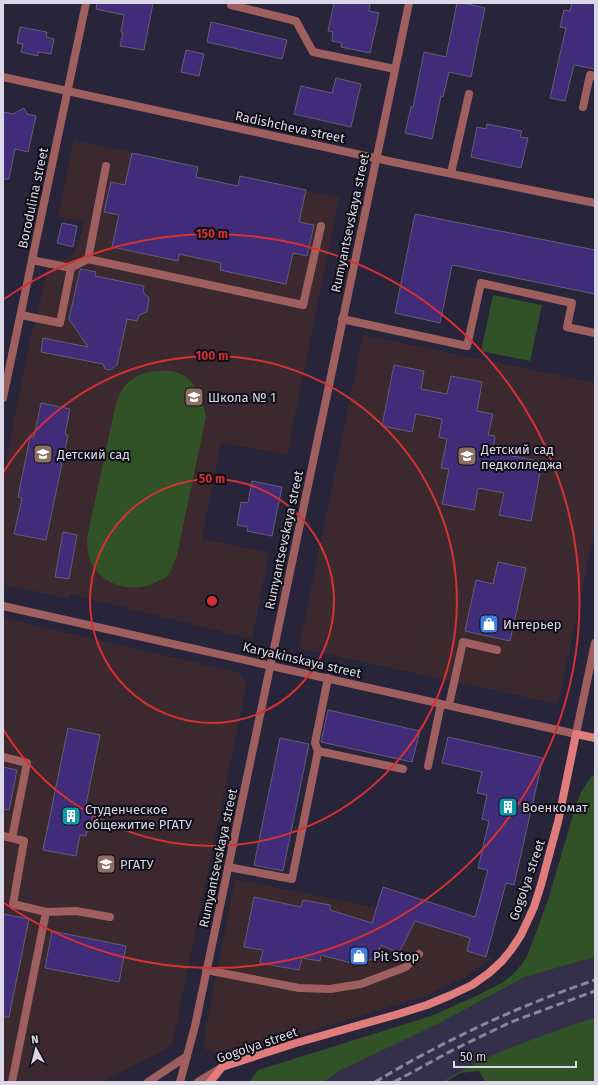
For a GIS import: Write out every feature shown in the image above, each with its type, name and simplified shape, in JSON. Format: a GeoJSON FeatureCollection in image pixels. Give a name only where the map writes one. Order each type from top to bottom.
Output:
{"type":"FeatureCollection","features":[{"type":"Feature","properties":{"kind":"street","name":"Borodulina street"},"geometry":{"type":"LineString","coordinates":[[3,398],[86,3]]}},
{"type":"Feature","properties":{"kind":"street","name":"Rumyantsevskaya street"},"geometry":{"type":"LineString","coordinates":[[180,1082],[228,867],[409,3]]}},
{"type":"Feature","properties":{"kind":"street"},"geometry":{"type":"LineString","coordinates":[[231,5],[296,21],[313,52],[395,69]]}},
{"type":"Feature","properties":{"kind":"street"},"geometry":{"type":"LineString","coordinates":[[583,107],[590,75],[595,76]]}},
{"type":"Feature","properties":{"kind":"street","name":"Radishcheva street"},"geometry":{"type":"LineString","coordinates":[[3,77],[376,158],[595,203]]}},
{"type":"Feature","properties":{"kind":"street"},"geometry":{"type":"LineString","coordinates":[[451,173],[469,94]]}},
{"type":"Feature","properties":{"kind":"street"},"geometry":{"type":"LineString","coordinates":[[88,259],[106,166]]}},
{"type":"Feature","properties":{"kind":"street"},"geometry":{"type":"LineString","coordinates":[[32,260],[71,268],[88,259],[303,305],[321,226]]}},
{"type":"Feature","properties":{"kind":"street"},"geometry":{"type":"LineString","coordinates":[[21,315],[60,323],[71,268]]}},
{"type":"Feature","properties":{"kind":"street"},"geometry":{"type":"LineString","coordinates":[[342,319],[467,346],[481,283],[572,303],[567,327],[595,333]]}},
{"type":"Feature","properties":{"kind":"street","name":"Karyakinskaya street"},"geometry":{"type":"LineString","coordinates":[[3,606],[595,738]]}},
{"type":"Feature","properties":{"kind":"street"},"geometry":{"type":"LineString","coordinates":[[428,766],[463,642],[497,650]]}},
{"type":"Feature","properties":{"kind":"street","name":"Gogolya street"},"geometry":{"type":"LineString","coordinates":[[198,1082],[222,1067],[427,1005],[472,984],[502,961],[512,950],[534,907],[541,885],[558,822],[595,643]]}},
{"type":"Feature","properties":{"kind":"street"},"geometry":{"type":"LineString","coordinates":[[228,867],[292,879],[318,751],[315,743],[328,678]]}},
{"type":"Feature","properties":{"kind":"street"},"geometry":{"type":"LineString","coordinates":[[318,751],[403,769]]}},
{"type":"Feature","properties":{"kind":"street"},"geometry":{"type":"LineString","coordinates":[[3,757],[27,763],[12,838]]}},
{"type":"Feature","properties":{"kind":"street"},"geometry":{"type":"LineString","coordinates":[[3,836],[24,841],[13,904],[46,912],[76,911],[110,918]]}},
{"type":"Feature","properties":{"kind":"street"},"geometry":{"type":"LineString","coordinates":[[12,1082],[46,912]]}},
{"type":"Feature","properties":{"kind":"street"},"geometry":{"type":"LineString","coordinates":[[206,970],[299,988],[330,989],[361,984],[406,967],[419,954]]}},
{"type":"Feature","properties":{"kind":"street"},"geometry":{"type":"LineString","coordinates":[[148,1082],[187,1056]]}},
{"type":"Feature","properties":{"kind":"street"},"geometry":{"type":"LineString","coordinates":[[210,1082],[222,1067]]}},
{"type":"Feature","properties":{"kind":"shaded area","name":"Школа № 1"},"geometry":{"type":"Polygon","coordinates":[[[74,140],[198,167],[196,177],[238,186],[240,176],[339,198],[287,455],[221,442],[202,539],[269,553],[252,639],[71,594],[69,599],[3,584],[3,476],[33,326],[35,326],[49,258],[58,260],[66,259],[72,255],[79,243],[83,222],[58,216],[74,140]]]}},
{"type":"Feature","properties":{"kind":"shaded area","name":"Детский сад педколледжа"},"geometry":{"type":"Polygon","coordinates":[[[363,335],[595,383],[595,529],[558,704],[507,693],[534,563],[452,545],[424,675],[299,648],[363,335]]]}},
{"type":"Feature","properties":{"kind":"shaded area"},"geometry":{"type":"Polygon","coordinates":[[[452,545],[534,563],[507,693],[424,675],[452,545]]]}},
{"type":"Feature","properties":{"kind":"shaded area","name":"РГАТУ"},"geometry":{"type":"Polygon","coordinates":[[[3,618],[240,673],[247,683],[172,1045],[103,1082],[3,1082],[3,618]]]}},
{"type":"Feature","properties":{"kind":"shaded area"},"geometry":{"type":"Polygon","coordinates":[[[235,879],[377,908],[470,938],[467,951],[492,958],[468,976],[425,996],[247,1051],[227,1055],[212,1052],[204,1047],[205,1033],[235,879]]]}},
{"type":"Feature","properties":{"kind":"shaded area"},"geometry":{"type":"Polygon","coordinates":[[[595,957],[595,1017],[519,1045],[460,1071],[442,1082],[324,1082],[339,1071],[438,1024],[525,977],[595,957]]]}},
{"type":"Feature","properties":{"kind":"green space"},"geometry":{"type":"Polygon","coordinates":[[[493,295],[542,305],[530,361],[481,351],[493,295]]]}},
{"type":"Feature","properties":{"kind":"green space"},"geometry":{"type":"Polygon","coordinates":[[[153,371],[175,372],[188,379],[198,392],[203,403],[206,417],[177,555],[173,567],[166,577],[155,583],[138,588],[129,588],[112,583],[92,565],[87,538],[116,403],[122,390],[129,381],[139,375],[153,371]]]}},
{"type":"Feature","properties":{"kind":"green space"},"geometry":{"type":"Polygon","coordinates":[[[595,774],[595,957],[525,977],[438,1024],[339,1071],[324,1082],[246,1082],[251,1080],[258,1070],[431,1016],[478,995],[503,982],[513,974],[523,963],[528,954],[549,897],[575,808],[581,792],[591,777],[595,774]]]}},
{"type":"Feature","properties":{"kind":"green space"},"geometry":{"type":"Polygon","coordinates":[[[595,1017],[595,1082],[485,1082],[479,1071],[460,1073],[446,1082],[442,1082],[460,1071],[497,1053],[595,1017]]]}},
{"type":"Feature","properties":{"kind":"building"},"geometry":{"type":"Polygon","coordinates":[[[97,3],[153,3],[144,50],[120,46],[123,33],[121,32],[124,15],[96,9],[97,3]]]}},
{"type":"Feature","properties":{"kind":"building"},"geometry":{"type":"Polygon","coordinates":[[[334,3],[370,3],[369,11],[379,13],[370,53],[341,47],[342,43],[332,41],[333,32],[328,31],[334,3]]]}},
{"type":"Feature","properties":{"kind":"building"},"geometry":{"type":"Polygon","coordinates":[[[457,3],[485,8],[471,77],[449,72],[443,97],[441,96],[432,139],[405,133],[411,107],[413,107],[424,52],[446,57],[457,3]]]}},
{"type":"Feature","properties":{"kind":"building"},"geometry":{"type":"Polygon","coordinates":[[[572,3],[595,3],[595,69],[574,65],[565,101],[550,98],[566,28],[560,27],[564,10],[570,11],[572,3]]]}},
{"type":"Feature","properties":{"kind":"building"},"geometry":{"type":"Polygon","coordinates":[[[211,22],[287,40],[282,59],[207,42],[211,22]]]}},
{"type":"Feature","properties":{"kind":"building"},"geometry":{"type":"Polygon","coordinates":[[[20,27],[47,32],[46,37],[54,39],[51,54],[38,52],[38,56],[21,52],[23,44],[17,43],[20,27]]]}},
{"type":"Feature","properties":{"kind":"building"},"geometry":{"type":"Polygon","coordinates":[[[186,50],[204,54],[199,76],[181,72],[186,50]]]}},
{"type":"Feature","properties":{"kind":"building"},"geometry":{"type":"Polygon","coordinates":[[[336,78],[361,84],[351,127],[294,114],[301,86],[332,93],[336,78]]]}},
{"type":"Feature","properties":{"kind":"building"},"geometry":{"type":"Polygon","coordinates":[[[24,108],[27,114],[36,116],[28,152],[15,149],[9,179],[3,179],[3,112],[13,114],[24,108]]]}},
{"type":"Feature","properties":{"kind":"building"},"geometry":{"type":"Polygon","coordinates":[[[487,124],[522,131],[520,137],[528,138],[521,168],[471,157],[477,127],[486,129],[487,124]]]}},
{"type":"Feature","properties":{"kind":"building"},"geometry":{"type":"Polygon","coordinates":[[[132,153],[198,167],[196,177],[238,186],[240,176],[306,190],[299,222],[314,225],[307,256],[293,253],[286,284],[220,270],[221,263],[179,254],[178,261],[112,247],[119,215],[104,212],[111,182],[125,185],[132,153]]]}},
{"type":"Feature","properties":{"kind":"building"},"geometry":{"type":"Polygon","coordinates":[[[415,214],[595,250],[595,294],[452,265],[440,323],[395,313],[415,214]]]}},
{"type":"Feature","properties":{"kind":"building"},"geometry":{"type":"Polygon","coordinates":[[[62,223],[77,226],[73,247],[57,243],[62,223]]]}},
{"type":"Feature","properties":{"kind":"building"},"geometry":{"type":"Polygon","coordinates":[[[81,269],[96,272],[95,276],[144,286],[143,292],[149,298],[147,312],[139,315],[137,321],[127,319],[117,365],[110,370],[105,369],[103,364],[41,352],[43,338],[88,347],[69,319],[81,269]]]}},
{"type":"Feature","properties":{"kind":"building"},"geometry":{"type":"Polygon","coordinates":[[[394,365],[424,371],[421,389],[447,394],[451,376],[482,382],[477,411],[493,414],[488,435],[495,436],[493,452],[542,462],[531,521],[499,515],[504,493],[478,488],[474,510],[442,504],[449,469],[441,468],[447,439],[439,437],[442,419],[416,414],[412,432],[382,426],[394,365]]]}},
{"type":"Feature","properties":{"kind":"building"},"geometry":{"type":"Polygon","coordinates":[[[41,403],[70,409],[65,434],[68,435],[46,540],[14,534],[22,498],[18,497],[30,437],[34,437],[41,403]]]}},
{"type":"Feature","properties":{"kind":"building"},"geometry":{"type":"Polygon","coordinates":[[[252,481],[282,487],[272,536],[247,531],[248,527],[237,525],[241,502],[248,503],[252,481]]]}},
{"type":"Feature","properties":{"kind":"building"},"geometry":{"type":"Polygon","coordinates":[[[63,532],[77,535],[69,579],[55,577],[63,532]]]}},
{"type":"Feature","properties":{"kind":"building"},"geometry":{"type":"Polygon","coordinates":[[[498,562],[526,568],[510,641],[465,631],[476,580],[493,584],[498,562]]]}},
{"type":"Feature","properties":{"kind":"building"},"geometry":{"type":"Polygon","coordinates":[[[328,710],[420,731],[412,762],[321,742],[328,710]]]}},
{"type":"Feature","properties":{"kind":"building","name":"Студенческое общежитие РГАТУ"},"geometry":{"type":"Polygon","coordinates":[[[68,728],[100,735],[86,804],[92,805],[92,821],[90,831],[87,831],[86,836],[80,835],[76,856],[43,850],[68,728]]]}},
{"type":"Feature","properties":{"kind":"building"},"geometry":{"type":"Polygon","coordinates":[[[448,737],[543,758],[514,885],[506,883],[486,957],[467,951],[470,938],[415,921],[399,953],[381,945],[375,959],[351,963],[321,955],[320,961],[302,958],[299,970],[260,963],[263,950],[244,947],[254,897],[301,907],[303,900],[330,905],[330,910],[372,923],[383,887],[475,917],[488,870],[478,868],[489,821],[482,819],[487,795],[477,793],[482,772],[442,763],[448,737]]]}},
{"type":"Feature","properties":{"kind":"building"},"geometry":{"type":"Polygon","coordinates":[[[280,738],[309,744],[283,871],[254,865],[280,738]]]}},
{"type":"Feature","properties":{"kind":"building"},"geometry":{"type":"Polygon","coordinates":[[[3,767],[17,770],[9,810],[3,809],[3,767]]]}},
{"type":"Feature","properties":{"kind":"building"},"geometry":{"type":"Polygon","coordinates":[[[3,914],[29,919],[9,1017],[3,1017],[3,914]]]}},
{"type":"Feature","properties":{"kind":"building"},"geometry":{"type":"Polygon","coordinates":[[[52,931],[126,946],[119,982],[45,968],[52,931]]]}},
{"type":"Feature","properties":{"kind":"railway"},"geometry":{"type":"LineString","coordinates":[[375,1082],[428,1052],[482,1025],[538,1001],[595,980]]}},
{"type":"Feature","properties":{"kind":"railway"},"geometry":{"type":"LineString","coordinates":[[394,1082],[453,1050],[511,1022],[595,991]]}},
{"type":"Feature","properties":{"kind":"place","name":"Школа № 1"},"geometry":{"type":"Point","coordinates":[194,397]}},
{"type":"Feature","properties":{"kind":"place","name":"Детский сад"},"geometry":{"type":"Point","coordinates":[43,454]}},
{"type":"Feature","properties":{"kind":"place","name":"Детский сад педколледжа"},"geometry":{"type":"Point","coordinates":[467,456]}},
{"type":"Feature","properties":{"kind":"place","name":"Интерьер"},"geometry":{"type":"Point","coordinates":[489,624]}},
{"type":"Feature","properties":{"kind":"place","name":"Военкомат"},"geometry":{"type":"Point","coordinates":[508,807]}},
{"type":"Feature","properties":{"kind":"place","name":"Студенческое общежитие РГАТУ"},"geometry":{"type":"Point","coordinates":[71,816]}},
{"type":"Feature","properties":{"kind":"place","name":"РГАТУ"},"geometry":{"type":"Point","coordinates":[106,864]}},
{"type":"Feature","properties":{"kind":"place","name":"Pit Stop"},"geometry":{"type":"Point","coordinates":[359,956]}}]}
